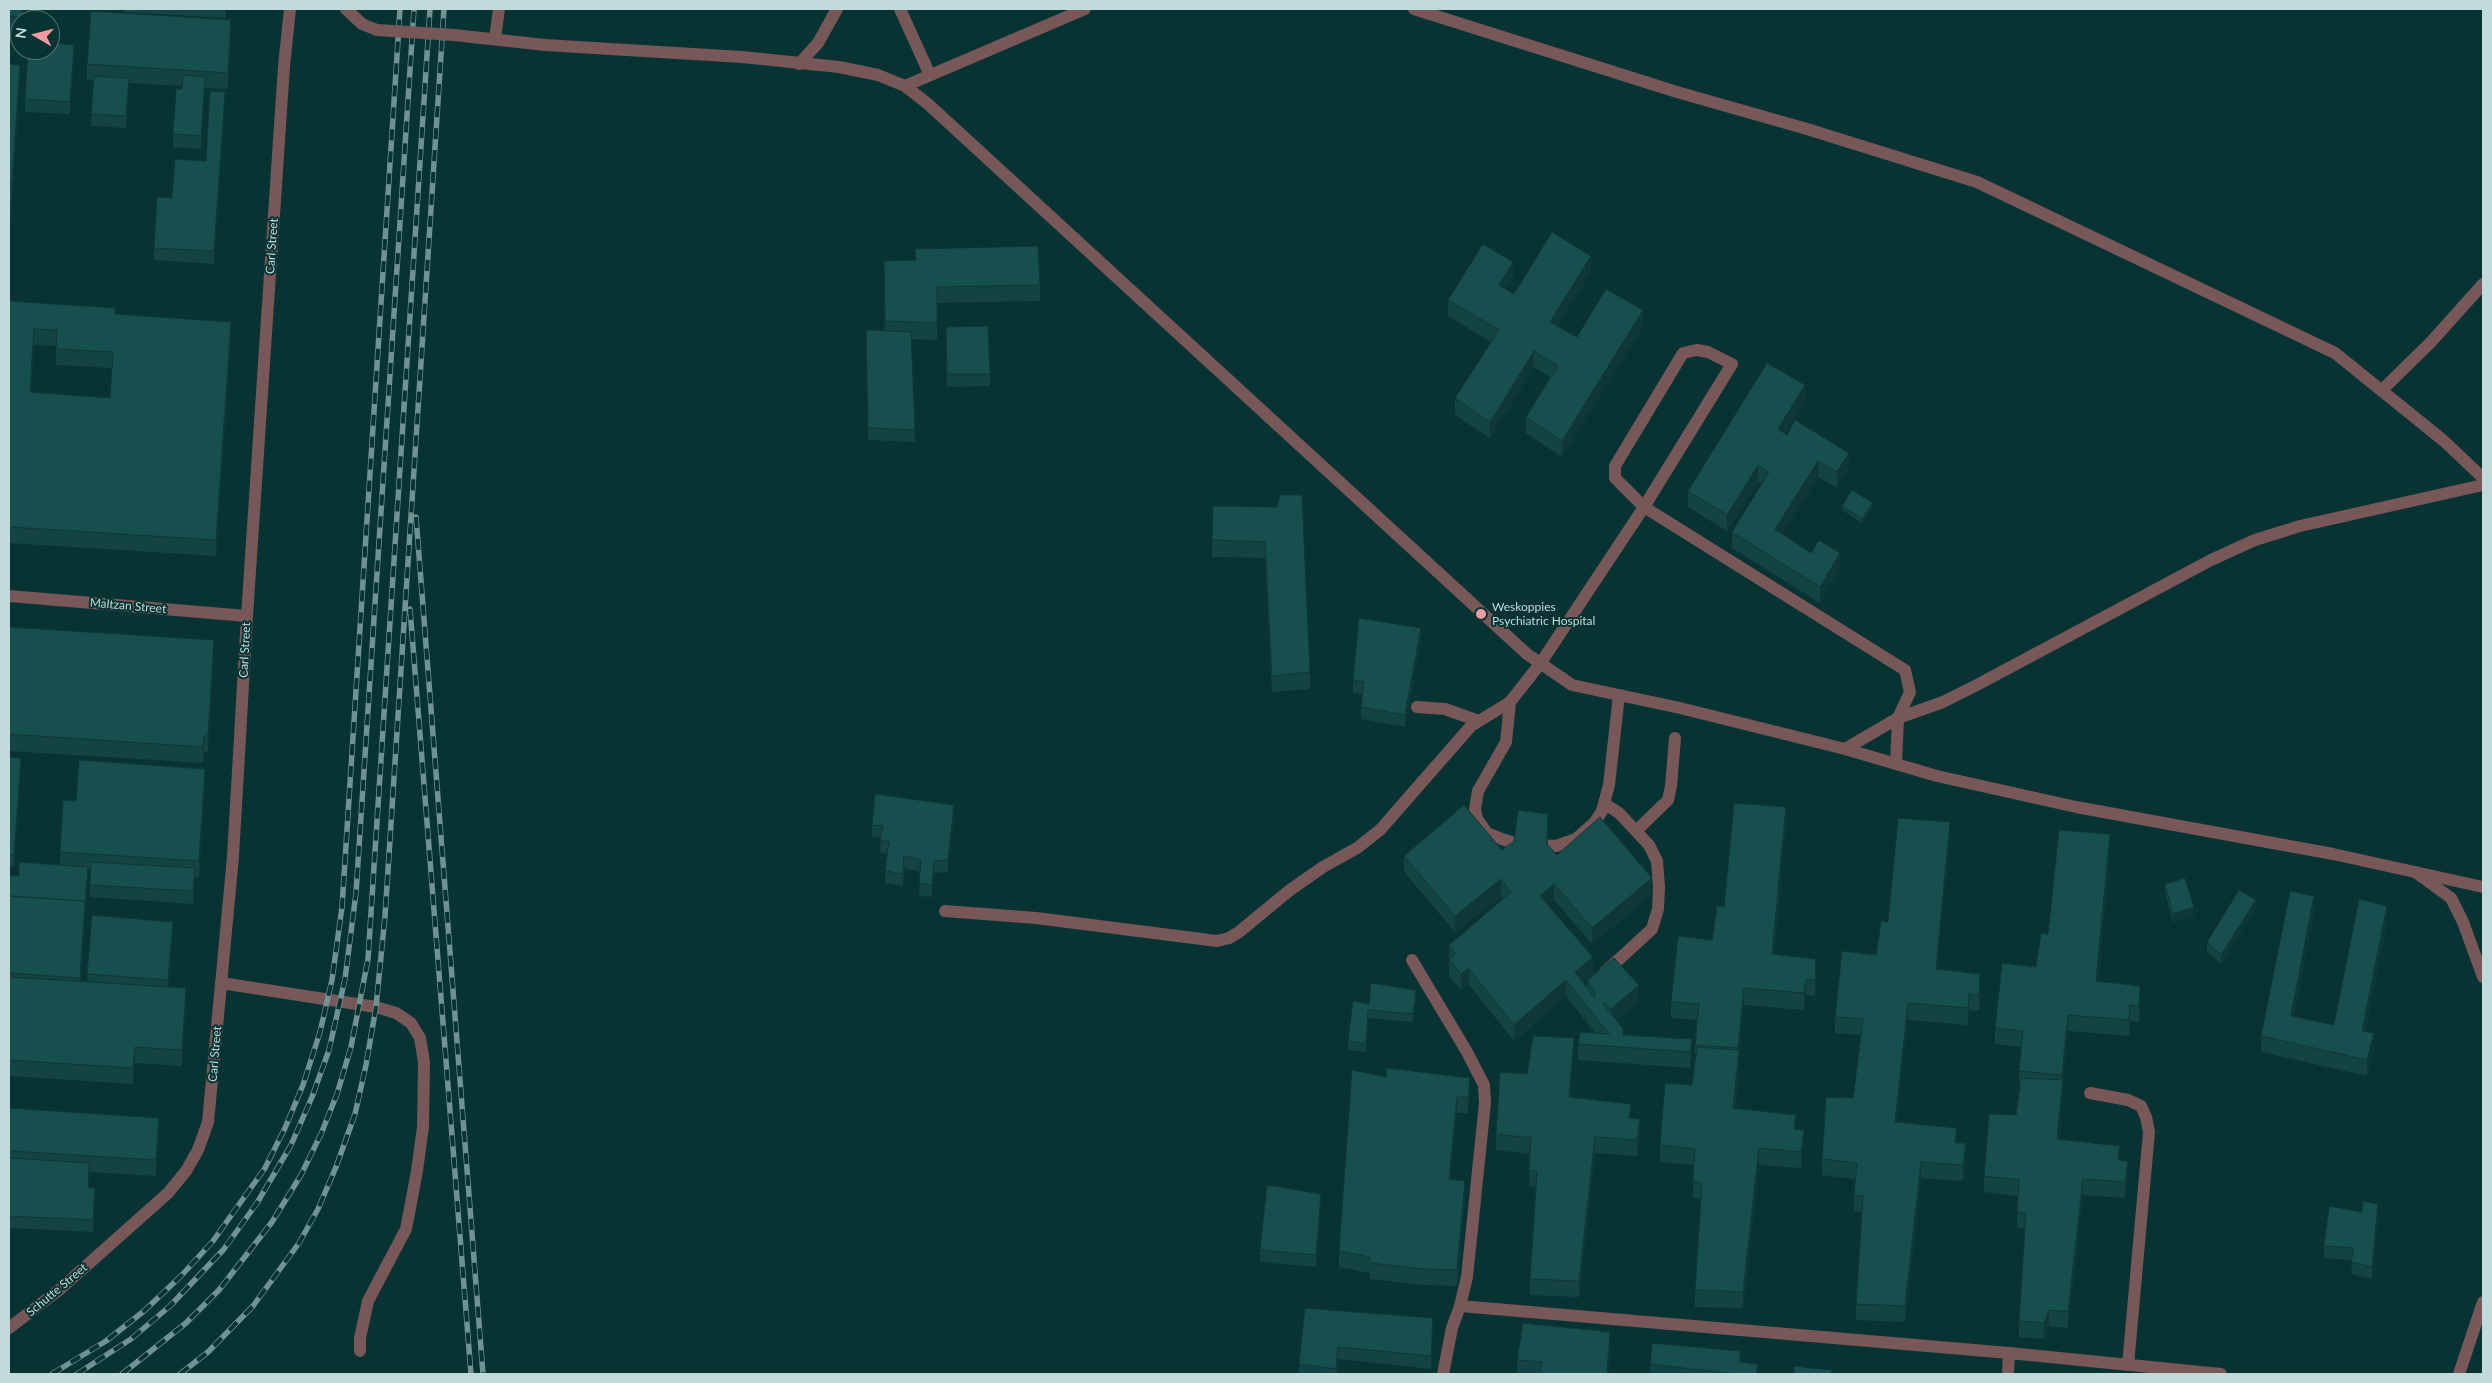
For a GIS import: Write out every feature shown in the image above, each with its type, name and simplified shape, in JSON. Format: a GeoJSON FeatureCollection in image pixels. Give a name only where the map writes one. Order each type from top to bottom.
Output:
{"type":"FeatureCollection","features":[{"type":"Feature","properties":{"kind":"street","name":"Carl Street"},"geometry":{"type":"LineString","coordinates":[[104,1251],[168,1193],[186,1171],[198,1150],[208,1122],[233,857],[247,616],[284,66],[290,9]]}},
{"type":"Feature","properties":{"kind":"street"},"geometry":{"type":"LineString","coordinates":[[346,9],[356,19],[377,30],[495,38],[545,46],[742,57],[860,70],[904,86],[934,110],[1540,664],[1572,685],[1845,749],[1936,776],[2114,815],[2414,871],[2483,887]]}},
{"type":"Feature","properties":{"kind":"street"},"geometry":{"type":"LineString","coordinates":[[495,38],[499,9]]}},
{"type":"Feature","properties":{"kind":"street"},"geometry":{"type":"LineString","coordinates":[[799,64],[818,43],[837,9]]}},
{"type":"Feature","properties":{"kind":"street"},"geometry":{"type":"LineString","coordinates":[[900,9],[930,75]]}},
{"type":"Feature","properties":{"kind":"street"},"geometry":{"type":"LineString","coordinates":[[904,86],[1085,9]]}},
{"type":"Feature","properties":{"kind":"street"},"geometry":{"type":"LineString","coordinates":[[1414,9],[1677,92],[1807,129],[1977,182],[2030,210],[2335,353],[2444,441],[2483,478]]}},
{"type":"Feature","properties":{"kind":"street"},"geometry":{"type":"LineString","coordinates":[[2382,390],[2431,342],[2483,284]]}},
{"type":"Feature","properties":{"kind":"street"},"geometry":{"type":"LineString","coordinates":[[945,911],[1036,918],[1207,941],[1230,938],[1290,890],[1323,867],[1357,848],[1380,830],[1476,720],[1487,716],[1510,702],[1540,664],[1644,508],[1732,364],[1708,352],[1697,350],[1683,353],[1615,466],[1616,478],[1644,508],[1904,670],[1910,692],[1898,718],[1896,764]]}},
{"type":"Feature","properties":{"kind":"street"},"geometry":{"type":"LineString","coordinates":[[1845,749],[1898,718],[1943,702],[2211,560],[2255,540],[2300,526],[2483,485]]}},
{"type":"Feature","properties":{"kind":"street","name":"Maltzan Street"},"geometry":{"type":"LineString","coordinates":[[9,596],[247,616]]}},
{"type":"Feature","properties":{"kind":"street"},"geometry":{"type":"LineString","coordinates":[[1510,702],[1506,742],[1483,779],[1475,802],[1477,819],[1487,833],[1517,844],[1556,846],[1576,839],[1585,832],[1599,817],[1605,804],[1609,785],[1619,695]]}},
{"type":"Feature","properties":{"kind":"street"},"geometry":{"type":"LineString","coordinates":[[1417,707],[1444,709],[1476,720]]}},
{"type":"Feature","properties":{"kind":"street"},"geometry":{"type":"LineString","coordinates":[[1638,830],[1668,800],[1672,786],[1675,738]]}},
{"type":"Feature","properties":{"kind":"street"},"geometry":{"type":"LineString","coordinates":[[1597,979],[1652,930],[1657,916],[1659,888],[1657,861],[1649,845],[1638,830],[1619,812],[1605,804]]}},
{"type":"Feature","properties":{"kind":"street"},"geometry":{"type":"LineString","coordinates":[[2414,871],[2451,898],[2464,922],[2483,977]]}},
{"type":"Feature","properties":{"kind":"street"},"geometry":{"type":"LineString","coordinates":[[1412,960],[1467,1052],[1484,1086],[1485,1103],[1469,1257],[1460,1306],[1452,1328],[1443,1374]]}},
{"type":"Feature","properties":{"kind":"street"},"geometry":{"type":"LineString","coordinates":[[222,983],[376,1007],[396,1013],[411,1023],[420,1038],[424,1062],[423,1108],[417,1171],[406,1229],[368,1301],[360,1338],[360,1351]]}},
{"type":"Feature","properties":{"kind":"street"},"geometry":{"type":"LineString","coordinates":[[2090,1094],[2128,1100],[2141,1106],[2146,1117],[2149,1132],[2128,1366]]}},
{"type":"Feature","properties":{"kind":"street","name":"Schutte Street"},"geometry":{"type":"LineString","coordinates":[[9,1328],[59,1290],[104,1251]]}},
{"type":"Feature","properties":{"kind":"street"},"geometry":{"type":"LineString","coordinates":[[2459,1374],[2483,1302]]}},
{"type":"Feature","properties":{"kind":"street"},"geometry":{"type":"LineString","coordinates":[[1460,1306],[2009,1353],[2221,1374]]}},
{"type":"Feature","properties":{"kind":"street"},"geometry":{"type":"LineString","coordinates":[[2008,1374],[2009,1353]]}},
{"type":"Feature","properties":{"kind":"building"},"geometry":{"type":"Polygon","coordinates":[[[9,9],[22,9],[10,10],[9,16],[9,9]]]}},
{"type":"Feature","properties":{"kind":"building"},"geometry":{"type":"Polygon","coordinates":[[[91,11],[231,20],[228,73],[87,64],[91,11]]]}},
{"type":"Feature","properties":{"kind":"building"},"geometry":{"type":"Polygon","coordinates":[[[60,44],[74,45],[70,102],[25,99],[27,60],[60,60],[60,44]]]}},
{"type":"Feature","properties":{"kind":"building"},"geometry":{"type":"Polygon","coordinates":[[[9,64],[20,65],[12,181],[9,181],[9,64]]]}},
{"type":"Feature","properties":{"kind":"building"},"geometry":{"type":"Polygon","coordinates":[[[183,75],[205,77],[201,136],[173,134],[176,89],[182,89],[183,75]]]}},
{"type":"Feature","properties":{"kind":"building"},"geometry":{"type":"Polygon","coordinates":[[[94,76],[129,78],[126,116],[91,114],[94,76]]]}},
{"type":"Feature","properties":{"kind":"building"},"geometry":{"type":"Polygon","coordinates":[[[210,91],[225,92],[214,251],[154,248],[157,197],[172,198],[175,159],[206,161],[210,91]]]}},
{"type":"Feature","properties":{"kind":"building"},"geometry":{"type":"Polygon","coordinates":[[[9,189],[12,189],[9,233],[9,189]]]}},
{"type":"Feature","properties":{"kind":"building"},"geometry":{"type":"Polygon","coordinates":[[[1552,232],[1591,256],[1550,322],[1577,337],[1606,289],[1643,310],[1562,441],[1526,417],[1558,366],[1534,351],[1490,422],[1455,398],[1499,330],[1448,300],[1483,244],[1513,262],[1499,285],[1514,294],[1552,232]]]}},
{"type":"Feature","properties":{"kind":"building"},"geometry":{"type":"Polygon","coordinates":[[[1038,246],[1040,285],[937,287],[937,323],[885,321],[884,261],[916,260],[915,249],[1038,246]]]}},
{"type":"Feature","properties":{"kind":"building"},"geometry":{"type":"Polygon","coordinates":[[[9,301],[115,308],[115,314],[231,322],[216,540],[9,527],[9,301]],[[34,329],[30,392],[110,398],[113,352],[56,349],[57,330],[34,329]]]}},
{"type":"Feature","properties":{"kind":"building"},"geometry":{"type":"Polygon","coordinates":[[[988,326],[990,374],[947,374],[946,327],[988,326]]]}},
{"type":"Feature","properties":{"kind":"building"},"geometry":{"type":"Polygon","coordinates":[[[866,330],[911,332],[915,430],[868,428],[866,330]]]}},
{"type":"Feature","properties":{"kind":"building"},"geometry":{"type":"Polygon","coordinates":[[[1767,363],[1805,385],[1778,429],[1787,435],[1795,420],[1849,453],[1837,472],[1818,461],[1775,529],[1811,553],[1819,540],[1840,553],[1820,587],[1732,532],[1769,472],[1758,465],[1727,515],[1688,491],[1767,363]]]}},
{"type":"Feature","properties":{"kind":"building"},"geometry":{"type":"Polygon","coordinates":[[[1852,490],[1873,503],[1862,519],[1842,506],[1852,490]]]}},
{"type":"Feature","properties":{"kind":"building"},"geometry":{"type":"Polygon","coordinates":[[[1280,495],[1302,495],[1310,672],[1272,676],[1265,542],[1212,540],[1213,506],[1277,507],[1280,495]]]}},
{"type":"Feature","properties":{"kind":"building"},"geometry":{"type":"Polygon","coordinates":[[[1359,618],[1421,628],[1405,715],[1361,707],[1364,682],[1353,680],[1359,618]]]}},
{"type":"Feature","properties":{"kind":"building"},"geometry":{"type":"Polygon","coordinates":[[[9,627],[214,640],[208,736],[204,736],[203,747],[9,734],[9,627]]]}},
{"type":"Feature","properties":{"kind":"building"},"geometry":{"type":"Polygon","coordinates":[[[9,757],[21,758],[14,855],[9,855],[9,757]]]}},
{"type":"Feature","properties":{"kind":"building"},"geometry":{"type":"Polygon","coordinates":[[[79,760],[205,769],[199,861],[60,852],[63,800],[76,801],[79,760]]]}},
{"type":"Feature","properties":{"kind":"building"},"geometry":{"type":"Polygon","coordinates":[[[875,794],[954,805],[948,860],[934,861],[932,885],[919,883],[921,860],[904,856],[903,874],[885,871],[889,842],[880,840],[883,826],[872,825],[875,794]]]}},
{"type":"Feature","properties":{"kind":"building"},"geometry":{"type":"Polygon","coordinates":[[[1734,803],[1786,807],[1772,954],[1816,959],[1815,980],[1806,979],[1804,993],[1744,988],[1738,1048],[1695,1045],[1699,1004],[1671,1002],[1678,936],[1712,940],[1717,906],[1724,907],[1734,803]]]}},
{"type":"Feature","properties":{"kind":"building"},"geometry":{"type":"Polygon","coordinates":[[[1464,805],[1502,850],[1514,841],[1518,810],[1548,814],[1547,844],[1557,855],[1600,817],[1652,878],[1592,928],[1554,884],[1540,896],[1593,957],[1575,972],[1594,997],[1596,994],[1587,980],[1614,958],[1639,985],[1611,1009],[1605,1003],[1603,1004],[1623,1028],[1623,1035],[1692,1039],[1690,1052],[1578,1044],[1580,1032],[1609,1034],[1566,980],[1514,1025],[1469,969],[1461,974],[1449,960],[1455,954],[1449,945],[1511,892],[1501,879],[1455,916],[1404,856],[1464,805]]]}},
{"type":"Feature","properties":{"kind":"building"},"geometry":{"type":"Polygon","coordinates":[[[1898,818],[1950,822],[1936,969],[1980,974],[1979,995],[1969,994],[1968,1008],[1908,1003],[1895,1122],[1957,1128],[1955,1143],[1966,1143],[1963,1165],[1921,1162],[1905,1306],[1856,1304],[1863,1196],[1854,1195],[1857,1163],[1822,1159],[1826,1097],[1853,1098],[1863,1019],[1835,1017],[1842,951],[1876,955],[1881,921],[1888,922],[1898,818]]]}},
{"type":"Feature","properties":{"kind":"building"},"geometry":{"type":"Polygon","coordinates":[[[2059,830],[2110,834],[2096,981],[2140,986],[2139,1006],[2130,1005],[2129,1020],[2068,1015],[2062,1075],[2019,1071],[2023,1031],[1995,1028],[2002,963],[2036,967],[2041,933],[2048,934],[2059,830]]]}},
{"type":"Feature","properties":{"kind":"building"},"geometry":{"type":"Polygon","coordinates":[[[19,862],[88,867],[85,905],[85,901],[9,896],[9,875],[19,876],[19,862]]]}},
{"type":"Feature","properties":{"kind":"building"},"geometry":{"type":"Polygon","coordinates":[[[91,862],[195,868],[193,891],[90,885],[91,862]]]}},
{"type":"Feature","properties":{"kind":"building"},"geometry":{"type":"Polygon","coordinates":[[[2185,878],[2194,907],[2173,914],[2165,884],[2185,878]]]}},
{"type":"Feature","properties":{"kind":"building"},"geometry":{"type":"Polygon","coordinates":[[[2239,890],[2256,900],[2221,955],[2207,942],[2239,890]]]}},
{"type":"Feature","properties":{"kind":"building"},"geometry":{"type":"Polygon","coordinates":[[[2290,891],[2314,896],[2291,1016],[2334,1025],[2359,899],[2387,906],[2362,1031],[2374,1033],[2367,1060],[2261,1036],[2290,891]]]}},
{"type":"Feature","properties":{"kind":"building"},"geometry":{"type":"Polygon","coordinates":[[[9,896],[85,901],[80,978],[9,973],[9,896]]]}},
{"type":"Feature","properties":{"kind":"building"},"geometry":{"type":"Polygon","coordinates":[[[92,915],[173,922],[168,980],[87,974],[92,915]]]}},
{"type":"Feature","properties":{"kind":"building"},"geometry":{"type":"Polygon","coordinates":[[[9,977],[186,988],[182,1050],[135,1047],[133,1068],[9,1060],[9,977]]]}},
{"type":"Feature","properties":{"kind":"building"},"geometry":{"type":"Polygon","coordinates":[[[1371,983],[1416,990],[1413,1014],[1368,1010],[1366,1044],[1348,1041],[1353,1001],[1369,1004],[1371,983]]]}},
{"type":"Feature","properties":{"kind":"building"},"geometry":{"type":"Polygon","coordinates":[[[1533,1036],[1574,1038],[1569,1097],[1631,1104],[1629,1118],[1640,1119],[1637,1140],[1595,1137],[1579,1281],[1530,1279],[1537,1171],[1529,1170],[1531,1138],[1496,1134],[1500,1072],[1527,1074],[1533,1036]]]}},
{"type":"Feature","properties":{"kind":"building"},"geometry":{"type":"Polygon","coordinates":[[[1697,1047],[1739,1050],[1733,1108],[1796,1115],[1794,1129],[1804,1130],[1801,1152],[1759,1148],[1743,1292],[1695,1290],[1702,1183],[1693,1181],[1695,1149],[1660,1145],[1665,1083],[1692,1085],[1697,1047]]]}},
{"type":"Feature","properties":{"kind":"building"},"geometry":{"type":"Polygon","coordinates":[[[1387,1068],[1470,1078],[1468,1097],[1457,1097],[1449,1179],[1465,1181],[1457,1270],[1423,1269],[1370,1263],[1370,1257],[1339,1251],[1352,1070],[1386,1077],[1387,1068]]]}},
{"type":"Feature","properties":{"kind":"building"},"geometry":{"type":"Polygon","coordinates":[[[2021,1078],[2063,1080],[2057,1139],[2120,1146],[2118,1160],[2128,1161],[2125,1182],[2083,1179],[2068,1312],[2049,1310],[2044,1323],[2019,1321],[2026,1213],[2017,1212],[2019,1180],[1984,1176],[1989,1114],[2016,1115],[2021,1078]]]}},
{"type":"Feature","properties":{"kind":"building"},"geometry":{"type":"Polygon","coordinates":[[[9,1108],[159,1118],[156,1160],[9,1151],[9,1108]]]}},
{"type":"Feature","properties":{"kind":"building"},"geometry":{"type":"Polygon","coordinates":[[[9,1158],[89,1163],[88,1188],[95,1188],[93,1220],[9,1216],[9,1158]]]}},
{"type":"Feature","properties":{"kind":"building"},"geometry":{"type":"Polygon","coordinates":[[[1267,1185],[1321,1194],[1316,1255],[1260,1250],[1267,1185]]]}},
{"type":"Feature","properties":{"kind":"building"},"geometry":{"type":"Polygon","coordinates":[[[2363,1201],[2378,1204],[2372,1267],[2351,1262],[2354,1248],[2324,1246],[2329,1206],[2362,1212],[2363,1201]]]}},
{"type":"Feature","properties":{"kind":"building"},"geometry":{"type":"Polygon","coordinates":[[[1305,1308],[1433,1318],[1431,1356],[1338,1347],[1336,1369],[1299,1364],[1305,1308]]]}},
{"type":"Feature","properties":{"kind":"building"},"geometry":{"type":"Polygon","coordinates":[[[1523,1323],[1610,1332],[1607,1374],[1540,1374],[1542,1362],[1517,1360],[1523,1323]]]}},
{"type":"Feature","properties":{"kind":"building"},"geometry":{"type":"Polygon","coordinates":[[[1652,1343],[1740,1351],[1740,1362],[1758,1364],[1756,1374],[1735,1374],[1650,1364],[1652,1343]]]}},
{"type":"Feature","properties":{"kind":"building"},"geometry":{"type":"Polygon","coordinates":[[[1794,1366],[1832,1370],[1831,1374],[1794,1374],[1794,1366]]]}},
{"type":"Feature","properties":{"kind":"railway"},"geometry":{"type":"LineString","coordinates":[[52,1374],[106,1341],[144,1311],[181,1276],[213,1241],[265,1168],[285,1128],[303,1085],[320,1032],[332,980],[342,907],[400,9]]}},
{"type":"Feature","properties":{"kind":"railway"},"geometry":{"type":"LineString","coordinates":[[77,1374],[131,1339],[170,1306],[224,1249],[257,1203],[291,1145],[312,1097],[329,1050],[345,979],[356,893],[414,9]]}},
{"type":"Feature","properties":{"kind":"railway"},"geometry":{"type":"LineString","coordinates":[[122,1374],[186,1323],[219,1290],[272,1222],[301,1175],[321,1134],[337,1094],[351,1047],[368,959],[430,9]]}},
{"type":"Feature","properties":{"kind":"railway"},"geometry":{"type":"LineString","coordinates":[[180,1374],[208,1352],[253,1306],[299,1243],[318,1209],[336,1167],[355,1114],[366,1065],[376,1007],[385,916],[444,9]]}},
{"type":"Feature","properties":{"kind":"railway"},"geometry":{"type":"LineString","coordinates":[[416,517],[483,1374]]}},
{"type":"Feature","properties":{"kind":"railway"},"geometry":{"type":"LineString","coordinates":[[410,609],[471,1374]]}},
{"type":"Feature","properties":{"kind":"place","name":"Weskoppies Psychiatric Hospital"},"geometry":{"type":"Point","coordinates":[1481,614]}}]}
